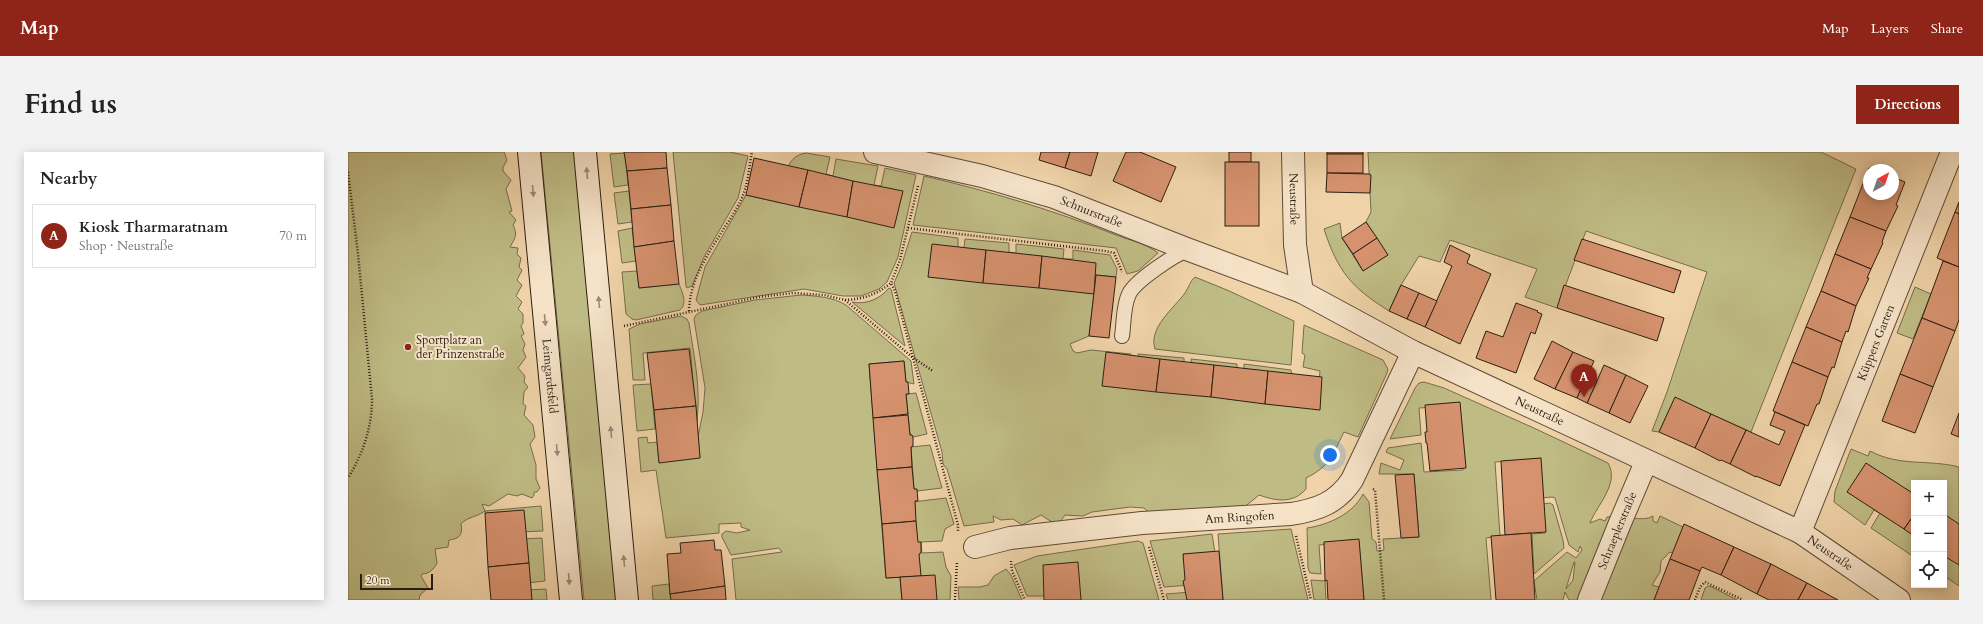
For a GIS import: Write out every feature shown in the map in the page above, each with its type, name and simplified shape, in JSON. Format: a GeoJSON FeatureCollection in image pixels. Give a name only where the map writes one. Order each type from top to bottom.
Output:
{"type":"FeatureCollection","features":[{"type":"Feature","properties":{"kind":"street","name":"Leimgardtsfeld"},"geometry":{"type":"LineString","coordinates":[[529,152],[571,600]]}},
{"type":"Feature","properties":{"kind":"street"},"geometry":{"type":"LineString","coordinates":[[585,152],[627,600]]}},
{"type":"Feature","properties":{"kind":"street","name":"Schnurstraße"},"geometry":{"type":"LineString","coordinates":[[875,152],[989,178],[1054,197],[1188,250],[1302,292]]}},
{"type":"Feature","properties":{"kind":"street","name":"Neustraße"},"geometry":{"type":"LineString","coordinates":[[1293,152],[1295,245],[1302,292],[1413,352],[1646,462],[1800,532],[1899,600]]}},
{"type":"Feature","properties":{"kind":"street","name":"Küppers Garten"},"geometry":{"type":"LineString","coordinates":[[1800,532],[1952,152]]}},
{"type":"Feature","properties":{"kind":"street","name":"Am Ringofen"},"geometry":{"type":"LineString","coordinates":[[963,547],[1010,538],[1142,523],[1291,514],[1312,510],[1336,500],[1345,491],[1352,480],[1413,352]]}},
{"type":"Feature","properties":{"kind":"street","name":"Schraeplerstraße"},"geometry":{"type":"LineString","coordinates":[[1589,600],[1646,462]]}},
{"type":"Feature","properties":{"kind":"lane"},"geometry":{"type":"LineString","coordinates":[[1122,336],[1127,300],[1134,287],[1161,266],[1188,250]]}},
{"type":"Feature","properties":{"kind":"path"},"geometry":{"type":"LineString","coordinates":[[689,311],[692,293],[703,266],[741,199],[752,152]]}},
{"type":"Feature","properties":{"kind":"path"},"geometry":{"type":"LineString","coordinates":[[602,331],[759,297],[793,293],[824,295],[845,300],[870,296],[890,283],[900,260],[923,162]]}},
{"type":"Feature","properties":{"kind":"path"},"geometry":{"type":"LineString","coordinates":[[348,172],[358,254],[372,399],[371,415],[365,441],[348,478]]}},
{"type":"Feature","properties":{"kind":"path"},"geometry":{"type":"LineString","coordinates":[[908,228],[1111,252],[1116,257],[1123,275],[1134,287]]}},
{"type":"Feature","properties":{"kind":"path"},"geometry":{"type":"LineString","coordinates":[[890,283],[895,291],[963,547],[955,600]]}},
{"type":"Feature","properties":{"kind":"path"},"geometry":{"type":"LineString","coordinates":[[845,300],[912,358],[933,371]]}},
{"type":"Feature","properties":{"kind":"path"},"geometry":{"type":"LineString","coordinates":[[1352,480],[1376,490],[1384,600]]}},
{"type":"Feature","properties":{"kind":"path"},"geometry":{"type":"LineString","coordinates":[[1291,514],[1311,600]]}},
{"type":"Feature","properties":{"kind":"path"},"geometry":{"type":"LineString","coordinates":[[1142,523],[1164,600]]}},
{"type":"Feature","properties":{"kind":"path"},"geometry":{"type":"LineString","coordinates":[[1010,538],[1012,571],[1025,600]]}},
{"type":"Feature","properties":{"kind":"path"},"geometry":{"type":"LineString","coordinates":[[1695,600],[1700,587],[1705,582],[1743,600]]}},
{"type":"Feature","properties":{"kind":"shaded area"},"geometry":{"type":"Polygon","coordinates":[[[348,152],[504,152],[507,160],[503,167],[503,171],[511,180],[506,189],[512,211],[509,212],[516,220],[513,225],[515,236],[510,247],[518,248],[517,254],[521,258],[519,267],[522,270],[517,280],[522,285],[516,296],[522,302],[518,309],[523,314],[523,323],[521,326],[524,334],[521,336],[525,344],[523,350],[526,357],[518,368],[525,376],[524,382],[528,387],[524,392],[523,404],[526,406],[524,415],[533,425],[535,437],[530,444],[536,465],[536,479],[540,488],[537,492],[534,492],[532,498],[522,494],[517,496],[508,494],[489,506],[482,504],[485,511],[461,524],[460,536],[449,540],[448,547],[435,549],[437,563],[431,571],[422,574],[421,576],[428,588],[420,595],[419,600],[348,600],[348,152]]]}},
{"type":"Feature","properties":{"kind":"shaded area"},"geometry":{"type":"Polygon","coordinates":[[[541,152],[575,152],[617,600],[584,600],[541,152]]]}},
{"type":"Feature","properties":{"kind":"shaded area"},"geometry":{"type":"Polygon","coordinates":[[[673,152],[730,152],[748,156],[738,198],[704,257],[692,286],[687,288],[686,286],[673,152]]]}},
{"type":"Feature","properties":{"kind":"shaded area"},"geometry":{"type":"Polygon","coordinates":[[[1368,152],[1821,152],[1856,169],[1751,432],[1675,398],[1659,432],[1652,431],[1667,392],[1707,272],[1586,231],[1557,308],[1525,297],[1537,269],[1450,240],[1440,262],[1419,256],[1401,285],[1389,311],[1355,286],[1341,268],[1335,257],[1324,229],[1340,223],[1342,238],[1363,271],[1387,255],[1366,222],[1371,212],[1368,152]]]}},
{"type":"Feature","properties":{"kind":"shaded area"},"geometry":{"type":"Polygon","coordinates":[[[625,153],[628,185],[614,187],[610,154],[625,153]]]}},
{"type":"Feature","properties":{"kind":"shaded area"},"geometry":{"type":"Polygon","coordinates":[[[806,153],[830,157],[826,174],[833,176],[836,159],[878,166],[874,185],[881,186],[885,168],[916,175],[898,257],[887,282],[879,289],[861,296],[843,296],[804,289],[700,305],[696,300],[705,267],[746,195],[781,203],[784,180],[789,165],[798,155],[806,153]]]}},
{"type":"Feature","properties":{"kind":"shaded area"},"geometry":{"type":"Polygon","coordinates":[[[924,176],[973,188],[1045,209],[1138,242],[1158,253],[1138,271],[1127,274],[1116,248],[913,225],[924,176]]]}},
{"type":"Feature","properties":{"kind":"shaded area"},"geometry":{"type":"Polygon","coordinates":[[[629,191],[632,222],[618,224],[614,193],[629,191]]]}},
{"type":"Feature","properties":{"kind":"shaded area"},"geometry":{"type":"Polygon","coordinates":[[[632,228],[636,261],[622,263],[618,231],[632,228]]]}},
{"type":"Feature","properties":{"kind":"shaded area"},"geometry":{"type":"Polygon","coordinates":[[[912,232],[958,238],[958,247],[964,248],[965,239],[1009,243],[1009,252],[1016,253],[1016,244],[1064,249],[1063,259],[1073,259],[1073,250],[1110,255],[1117,269],[1116,277],[1096,275],[1089,336],[1070,344],[1073,351],[1077,353],[1091,350],[1131,354],[1130,361],[1139,362],[1138,354],[1184,358],[1184,367],[1192,368],[1191,359],[1237,364],[1237,370],[1244,381],[1244,364],[1291,370],[1294,389],[1318,392],[1320,371],[1303,367],[1305,355],[1302,353],[1304,325],[1383,360],[1388,369],[1387,373],[1358,437],[1344,432],[1330,460],[1314,474],[1306,478],[1306,489],[1296,497],[1278,500],[1259,495],[1242,509],[1152,515],[1144,508],[1130,507],[1092,512],[1083,516],[1065,515],[1060,522],[1052,522],[1041,515],[1022,525],[1013,519],[1001,520],[993,516],[994,522],[964,526],[947,469],[943,464],[942,452],[894,283],[901,267],[912,232]]]}},
{"type":"Feature","properties":{"kind":"shaded area"},"geometry":{"type":"Polygon","coordinates":[[[637,271],[639,288],[679,284],[684,301],[684,304],[680,310],[636,320],[632,319],[626,314],[622,272],[637,271]]]}},
{"type":"Feature","properties":{"kind":"shaded area"},"geometry":{"type":"Polygon","coordinates":[[[1195,277],[1294,321],[1291,365],[1155,349],[1155,334],[1159,326],[1185,293],[1195,277]]]}},
{"type":"Feature","properties":{"kind":"shaded area"},"geometry":{"type":"Polygon","coordinates":[[[1915,287],[1931,294],[1913,339],[1897,333],[1915,287]]]}},
{"type":"Feature","properties":{"kind":"shaded area"},"geometry":{"type":"Polygon","coordinates":[[[889,288],[891,289],[905,346],[852,302],[867,302],[877,298],[889,288]]]}},
{"type":"Feature","properties":{"kind":"shaded area"},"geometry":{"type":"Polygon","coordinates":[[[801,295],[818,296],[841,302],[846,305],[911,361],[914,384],[906,382],[904,361],[869,364],[886,578],[900,577],[902,600],[736,600],[732,559],[782,552],[779,548],[731,555],[722,534],[726,531],[737,533],[750,530],[741,527],[741,523],[719,524],[719,533],[666,538],[656,470],[641,472],[638,438],[647,437],[648,443],[657,442],[659,462],[700,457],[698,437],[703,412],[705,388],[694,319],[696,315],[702,311],[755,300],[801,295]]]}},
{"type":"Feature","properties":{"kind":"shaded area"},"geometry":{"type":"Polygon","coordinates":[[[681,316],[687,319],[689,323],[695,360],[698,384],[697,421],[690,348],[643,353],[645,380],[633,380],[629,329],[640,324],[681,316]]]}},
{"type":"Feature","properties":{"kind":"shaded area"},"geometry":{"type":"Polygon","coordinates":[[[1424,382],[1444,388],[1608,463],[1611,471],[1609,486],[1590,523],[1600,519],[1605,521],[1607,517],[1613,516],[1644,519],[1653,516],[1653,521],[1657,523],[1660,516],[1683,527],[1673,553],[1670,552],[1661,561],[1660,572],[1652,585],[1659,587],[1654,600],[1569,600],[1565,592],[1563,600],[1537,600],[1534,581],[1567,552],[1576,558],[1582,550],[1580,546],[1578,552],[1569,545],[1555,498],[1542,498],[1539,459],[1495,462],[1500,536],[1486,538],[1491,600],[1364,600],[1359,542],[1319,545],[1321,574],[1310,573],[1308,568],[1307,528],[1331,521],[1346,513],[1359,501],[1363,494],[1369,502],[1372,539],[1376,542],[1377,551],[1384,550],[1383,539],[1419,537],[1414,474],[1379,474],[1381,463],[1400,470],[1404,460],[1386,452],[1388,448],[1421,443],[1424,472],[1463,470],[1459,406],[1419,408],[1421,435],[1390,439],[1415,388],[1419,383],[1424,382]],[[1575,562],[1566,589],[1573,580],[1575,562]]]}},
{"type":"Feature","properties":{"kind":"shaded area"},"geometry":{"type":"Polygon","coordinates":[[[651,384],[655,429],[637,431],[633,385],[651,384]]]}},
{"type":"Feature","properties":{"kind":"shaded area"},"geometry":{"type":"Polygon","coordinates":[[[916,393],[927,434],[913,437],[910,435],[906,394],[916,393]]]}},
{"type":"Feature","properties":{"kind":"shaded area"},"geometry":{"type":"Polygon","coordinates":[[[930,445],[942,488],[917,491],[914,489],[911,447],[930,445]]]}},
{"type":"Feature","properties":{"kind":"shaded area"},"geometry":{"type":"Polygon","coordinates":[[[1851,449],[1868,456],[1870,451],[1881,456],[1903,461],[1936,463],[1959,467],[1959,586],[1947,578],[1947,480],[1911,480],[1911,555],[1871,528],[1880,513],[1874,510],[1865,525],[1834,502],[1835,491],[1851,449]]]}},
{"type":"Feature","properties":{"kind":"shaded area"},"geometry":{"type":"Polygon","coordinates":[[[946,498],[954,524],[945,529],[942,541],[921,542],[922,553],[943,552],[946,567],[951,576],[950,600],[918,600],[912,502],[946,498]]]}},
{"type":"Feature","properties":{"kind":"shaded area"},"geometry":{"type":"Polygon","coordinates":[[[1550,503],[1553,505],[1564,548],[1534,574],[1532,534],[1545,533],[1543,504],[1550,503]]]}},
{"type":"Feature","properties":{"kind":"shaded area"},"geometry":{"type":"Polygon","coordinates":[[[541,506],[543,531],[520,532],[521,539],[542,538],[545,581],[527,583],[527,590],[546,589],[547,600],[493,600],[491,536],[485,511],[541,506]]]}},
{"type":"Feature","properties":{"kind":"shaded area"},"geometry":{"type":"Polygon","coordinates":[[[1291,529],[1308,600],[1223,600],[1218,534],[1291,529]]]}},
{"type":"Feature","properties":{"kind":"shaded area"},"geometry":{"type":"Polygon","coordinates":[[[1212,534],[1215,553],[1211,600],[1168,600],[1166,594],[1191,592],[1191,585],[1164,587],[1150,541],[1212,534]]]}},
{"type":"Feature","properties":{"kind":"shaded area"},"geometry":{"type":"Polygon","coordinates":[[[1138,541],[1143,543],[1159,600],[1048,600],[1048,596],[1027,596],[1014,565],[1037,556],[1138,541]]]}},
{"type":"Feature","properties":{"kind":"shaded area"},"geometry":{"type":"Polygon","coordinates":[[[1006,569],[1011,575],[1022,600],[959,600],[958,587],[980,587],[988,585],[994,576],[1006,569]]]}},
{"type":"Feature","properties":{"kind":"shaded area"},"geometry":{"type":"Polygon","coordinates":[[[1311,580],[1325,581],[1326,600],[1314,600],[1311,580]]]}},
{"type":"Feature","properties":{"kind":"shaded area"},"geometry":{"type":"Polygon","coordinates":[[[669,584],[671,600],[653,600],[652,586],[669,584]]]}},
{"type":"Feature","properties":{"kind":"shaded area"},"geometry":{"type":"Polygon","coordinates":[[[1708,586],[1737,600],[1701,600],[1705,588],[1708,586]]]}},
{"type":"Feature","properties":{"kind":"building"},"geometry":{"type":"Polygon","coordinates":[[[624,152],[666,152],[667,168],[627,171],[624,152]]]}},
{"type":"Feature","properties":{"kind":"building"},"geometry":{"type":"Polygon","coordinates":[[[1041,152],[1070,152],[1065,168],[1039,160],[1041,152]]]}},
{"type":"Feature","properties":{"kind":"building"},"geometry":{"type":"Polygon","coordinates":[[[1070,152],[1098,152],[1091,176],[1065,168],[1070,152]]]}},
{"type":"Feature","properties":{"kind":"building"},"geometry":{"type":"Polygon","coordinates":[[[1126,152],[1140,152],[1176,167],[1161,202],[1113,181],[1126,152]]]}},
{"type":"Feature","properties":{"kind":"building"},"geometry":{"type":"Polygon","coordinates":[[[1229,152],[1251,152],[1251,162],[1229,162],[1229,152]]]}},
{"type":"Feature","properties":{"kind":"building"},"geometry":{"type":"Polygon","coordinates":[[[1327,152],[1363,152],[1363,154],[1327,154],[1327,152]]]}},
{"type":"Feature","properties":{"kind":"building"},"geometry":{"type":"Polygon","coordinates":[[[1327,154],[1363,154],[1363,173],[1327,173],[1327,154]]]}},
{"type":"Feature","properties":{"kind":"building"},"geometry":{"type":"Polygon","coordinates":[[[754,158],[808,170],[799,207],[746,195],[754,158]]]}},
{"type":"Feature","properties":{"kind":"building"},"geometry":{"type":"Polygon","coordinates":[[[1225,162],[1259,162],[1259,226],[1225,226],[1225,162]]]}},
{"type":"Feature","properties":{"kind":"building"},"geometry":{"type":"Polygon","coordinates":[[[667,168],[671,205],[631,209],[627,171],[667,168]]]}},
{"type":"Feature","properties":{"kind":"building"},"geometry":{"type":"Polygon","coordinates":[[[808,170],[853,181],[847,217],[799,207],[808,170]]]}},
{"type":"Feature","properties":{"kind":"building"},"geometry":{"type":"Polygon","coordinates":[[[1327,173],[1369,174],[1371,175],[1370,193],[1326,192],[1327,173]]]}},
{"type":"Feature","properties":{"kind":"building"},"geometry":{"type":"Polygon","coordinates":[[[1899,180],[1905,182],[1899,197],[1899,180]]]}},
{"type":"Feature","properties":{"kind":"building"},"geometry":{"type":"Polygon","coordinates":[[[853,181],[903,191],[894,228],[847,217],[853,181]]]}},
{"type":"Feature","properties":{"kind":"building"},"geometry":{"type":"Polygon","coordinates":[[[1863,183],[1863,200],[1898,200],[1896,205],[1898,206],[1886,231],[1850,217],[1863,183]]]}},
{"type":"Feature","properties":{"kind":"building"},"geometry":{"type":"Polygon","coordinates":[[[1959,202],[1959,214],[1955,212],[1959,202]]]}},
{"type":"Feature","properties":{"kind":"building"},"geometry":{"type":"Polygon","coordinates":[[[671,205],[674,241],[634,247],[631,209],[671,205]]]}},
{"type":"Feature","properties":{"kind":"building"},"geometry":{"type":"Polygon","coordinates":[[[1955,212],[1959,214],[1959,267],[1937,258],[1955,212]]]}},
{"type":"Feature","properties":{"kind":"building"},"geometry":{"type":"Polygon","coordinates":[[[1850,217],[1886,231],[1882,242],[1883,243],[1871,269],[1835,254],[1850,217]]]}},
{"type":"Feature","properties":{"kind":"building"},"geometry":{"type":"Polygon","coordinates":[[[1366,222],[1377,238],[1353,254],[1342,238],[1366,222]]]}},
{"type":"Feature","properties":{"kind":"building"},"geometry":{"type":"Polygon","coordinates":[[[1377,238],[1388,255],[1363,271],[1353,254],[1377,238]]]}},
{"type":"Feature","properties":{"kind":"building"},"geometry":{"type":"Polygon","coordinates":[[[1582,239],[1681,271],[1674,293],[1574,260],[1582,239]]]}},
{"type":"Feature","properties":{"kind":"building"},"geometry":{"type":"Polygon","coordinates":[[[674,241],[679,284],[639,288],[634,247],[674,241]]]}},
{"type":"Feature","properties":{"kind":"building"},"geometry":{"type":"Polygon","coordinates":[[[932,244],[986,250],[983,283],[928,277],[932,244]]]}},
{"type":"Feature","properties":{"kind":"building"},"geometry":{"type":"Polygon","coordinates":[[[1450,245],[1470,255],[1467,263],[1491,274],[1460,344],[1425,327],[1452,266],[1444,262],[1450,245]]]}},
{"type":"Feature","properties":{"kind":"building"},"geometry":{"type":"Polygon","coordinates":[[[986,250],[1042,256],[1039,288],[983,283],[986,250]]]}},
{"type":"Feature","properties":{"kind":"building"},"geometry":{"type":"Polygon","coordinates":[[[1835,254],[1871,269],[1867,278],[1869,278],[1856,306],[1821,291],[1835,254]]]}},
{"type":"Feature","properties":{"kind":"building"},"geometry":{"type":"Polygon","coordinates":[[[1042,256],[1096,263],[1094,294],[1039,288],[1042,256]]]}},
{"type":"Feature","properties":{"kind":"building"},"geometry":{"type":"Polygon","coordinates":[[[1943,261],[1959,267],[1959,320],[1955,331],[1922,318],[1943,261]]]}},
{"type":"Feature","properties":{"kind":"building"},"geometry":{"type":"Polygon","coordinates":[[[1096,275],[1116,277],[1109,338],[1089,336],[1096,275]]]}},
{"type":"Feature","properties":{"kind":"building"},"geometry":{"type":"Polygon","coordinates":[[[1401,285],[1419,293],[1407,319],[1389,311],[1401,285]]]}},
{"type":"Feature","properties":{"kind":"building"},"geometry":{"type":"Polygon","coordinates":[[[1564,285],[1664,318],[1657,341],[1557,308],[1564,285]]]}},
{"type":"Feature","properties":{"kind":"building"},"geometry":{"type":"Polygon","coordinates":[[[1821,291],[1856,306],[1848,332],[1846,331],[1842,342],[1806,327],[1821,291]]]}},
{"type":"Feature","properties":{"kind":"building"},"geometry":{"type":"Polygon","coordinates":[[[1419,293],[1437,301],[1425,327],[1407,319],[1419,293]]]}},
{"type":"Feature","properties":{"kind":"building"},"geometry":{"type":"Polygon","coordinates":[[[1516,303],[1538,311],[1537,312],[1542,314],[1535,334],[1531,332],[1516,373],[1476,358],[1486,331],[1503,337],[1516,303]]]}},
{"type":"Feature","properties":{"kind":"building"},"geometry":{"type":"Polygon","coordinates":[[[1922,318],[1955,331],[1933,387],[1900,374],[1922,318]]]}},
{"type":"Feature","properties":{"kind":"building"},"geometry":{"type":"Polygon","coordinates":[[[1806,327],[1842,342],[1834,368],[1832,367],[1828,377],[1792,362],[1806,327]]]}},
{"type":"Feature","properties":{"kind":"building"},"geometry":{"type":"Polygon","coordinates":[[[1552,341],[1573,352],[1555,389],[1534,379],[1552,341]]]}},
{"type":"Feature","properties":{"kind":"building"},"geometry":{"type":"Polygon","coordinates":[[[689,349],[696,406],[654,410],[647,353],[689,349]]]}},
{"type":"Feature","properties":{"kind":"building"},"geometry":{"type":"Polygon","coordinates":[[[1106,352],[1160,359],[1156,392],[1102,386],[1106,352]]]}},
{"type":"Feature","properties":{"kind":"building"},"geometry":{"type":"Polygon","coordinates":[[[1573,352],[1594,361],[1577,398],[1555,389],[1573,352]]]}},
{"type":"Feature","properties":{"kind":"building"},"geometry":{"type":"Polygon","coordinates":[[[1160,359],[1214,365],[1211,397],[1156,392],[1160,359]]]}},
{"type":"Feature","properties":{"kind":"building"},"geometry":{"type":"Polygon","coordinates":[[[904,361],[909,394],[906,394],[908,414],[873,418],[869,364],[904,361]]]}},
{"type":"Feature","properties":{"kind":"building"},"geometry":{"type":"Polygon","coordinates":[[[1792,362],[1828,377],[1819,404],[1817,404],[1808,426],[1773,411],[1792,362]]]}},
{"type":"Feature","properties":{"kind":"building"},"geometry":{"type":"Polygon","coordinates":[[[1214,365],[1268,371],[1265,404],[1211,397],[1214,365]]]}},
{"type":"Feature","properties":{"kind":"building"},"geometry":{"type":"Polygon","coordinates":[[[1604,365],[1626,375],[1609,413],[1587,403],[1604,365]]]}},
{"type":"Feature","properties":{"kind":"building"},"geometry":{"type":"Polygon","coordinates":[[[1268,371],[1322,377],[1320,410],[1265,404],[1268,371]]]}},
{"type":"Feature","properties":{"kind":"building"},"geometry":{"type":"Polygon","coordinates":[[[1900,374],[1933,387],[1915,433],[1882,421],[1900,374]]]}},
{"type":"Feature","properties":{"kind":"building"},"geometry":{"type":"Polygon","coordinates":[[[1626,375],[1648,386],[1630,423],[1609,413],[1626,375]]]}},
{"type":"Feature","properties":{"kind":"building"},"geometry":{"type":"Polygon","coordinates":[[[1587,376],[1597,381],[1587,403],[1577,398],[1587,376]]]}},
{"type":"Feature","properties":{"kind":"building"},"geometry":{"type":"Polygon","coordinates":[[[1675,397],[1711,414],[1695,448],[1659,432],[1675,397]]]}},
{"type":"Feature","properties":{"kind":"building"},"geometry":{"type":"Polygon","coordinates":[[[1460,402],[1466,468],[1430,471],[1425,432],[1427,432],[1425,405],[1460,402]]]}},
{"type":"Feature","properties":{"kind":"building"},"geometry":{"type":"Polygon","coordinates":[[[696,406],[700,458],[659,463],[654,410],[696,406]]]}},
{"type":"Feature","properties":{"kind":"building"},"geometry":{"type":"Polygon","coordinates":[[[1775,412],[1805,425],[1780,486],[1756,477],[1730,464],[1746,430],[1779,445],[1785,431],[1770,425],[1775,412]]]}},
{"type":"Feature","properties":{"kind":"building"},"geometry":{"type":"Polygon","coordinates":[[[1959,413],[1959,437],[1951,434],[1959,413]]]}},
{"type":"Feature","properties":{"kind":"building"},"geometry":{"type":"Polygon","coordinates":[[[1711,414],[1746,430],[1730,464],[1721,460],[1720,461],[1695,448],[1711,414]]]}},
{"type":"Feature","properties":{"kind":"building"},"geometry":{"type":"Polygon","coordinates":[[[908,415],[910,435],[913,437],[913,446],[911,447],[912,467],[877,470],[873,418],[908,415]]]}},
{"type":"Feature","properties":{"kind":"building"},"geometry":{"type":"Polygon","coordinates":[[[1541,458],[1546,532],[1505,535],[1501,461],[1541,458]]]}},
{"type":"Feature","properties":{"kind":"building"},"geometry":{"type":"Polygon","coordinates":[[[1866,463],[1911,492],[1911,519],[1904,529],[1847,492],[1866,463]]]}},
{"type":"Feature","properties":{"kind":"building"},"geometry":{"type":"Polygon","coordinates":[[[912,467],[914,489],[917,489],[918,501],[915,501],[916,521],[882,524],[877,470],[912,467]]]}},
{"type":"Feature","properties":{"kind":"building"},"geometry":{"type":"Polygon","coordinates":[[[1414,474],[1419,537],[1401,538],[1395,475],[1414,474]]]}},
{"type":"Feature","properties":{"kind":"building"},"geometry":{"type":"Polygon","coordinates":[[[524,510],[529,563],[488,567],[485,513],[524,510]]]}},
{"type":"Feature","properties":{"kind":"building"},"geometry":{"type":"Polygon","coordinates":[[[1947,516],[1959,524],[1959,565],[1947,558],[1947,516]]]}},
{"type":"Feature","properties":{"kind":"building"},"geometry":{"type":"Polygon","coordinates":[[[1911,519],[1911,534],[1904,529],[1911,519]]]}},
{"type":"Feature","properties":{"kind":"building"},"geometry":{"type":"Polygon","coordinates":[[[916,521],[918,542],[921,542],[921,553],[919,554],[921,576],[886,578],[882,524],[916,521]]]}},
{"type":"Feature","properties":{"kind":"building"},"geometry":{"type":"Polygon","coordinates":[[[1684,524],[1734,547],[1721,575],[1702,567],[1700,571],[1670,559],[1684,524]]]}},
{"type":"Feature","properties":{"kind":"building"},"geometry":{"type":"Polygon","coordinates":[[[1531,533],[1535,600],[1496,600],[1491,536],[1531,533]]]}},
{"type":"Feature","properties":{"kind":"building"},"geometry":{"type":"Polygon","coordinates":[[[1359,539],[1364,600],[1328,600],[1327,580],[1325,581],[1324,542],[1359,539]]]}},
{"type":"Feature","properties":{"kind":"building"},"geometry":{"type":"Polygon","coordinates":[[[714,540],[715,550],[721,550],[725,586],[670,594],[667,554],[681,553],[680,543],[714,540]]]}},
{"type":"Feature","properties":{"kind":"building"},"geometry":{"type":"Polygon","coordinates":[[[1734,547],[1771,564],[1757,594],[1721,575],[1734,547]]]}},
{"type":"Feature","properties":{"kind":"building"},"geometry":{"type":"Polygon","coordinates":[[[1219,551],[1223,600],[1187,600],[1183,581],[1185,580],[1183,554],[1219,551]]]}},
{"type":"Feature","properties":{"kind":"building"},"geometry":{"type":"Polygon","coordinates":[[[1670,559],[1700,571],[1689,600],[1654,600],[1670,559]]]}},
{"type":"Feature","properties":{"kind":"building"},"geometry":{"type":"Polygon","coordinates":[[[1078,562],[1081,600],[1044,600],[1043,565],[1078,562]]]}},
{"type":"Feature","properties":{"kind":"building"},"geometry":{"type":"Polygon","coordinates":[[[529,563],[532,600],[491,600],[488,567],[529,563]]]}},
{"type":"Feature","properties":{"kind":"building"},"geometry":{"type":"Polygon","coordinates":[[[1771,564],[1807,583],[1798,600],[1769,600],[1757,594],[1771,564]]]}},
{"type":"Feature","properties":{"kind":"building"},"geometry":{"type":"Polygon","coordinates":[[[935,575],[937,600],[902,600],[900,577],[935,575]]]}},
{"type":"Feature","properties":{"kind":"building"},"geometry":{"type":"Polygon","coordinates":[[[1807,583],[1838,600],[1798,600],[1807,583]]]}},
{"type":"Feature","properties":{"kind":"building"},"geometry":{"type":"Polygon","coordinates":[[[725,586],[726,600],[671,600],[670,594],[725,586]]]}},
{"type":"Feature","properties":{"kind":"place","name":"Sportplatz an der Prinzenstraße"},"geometry":{"type":"Point","coordinates":[408,347]}},
{"type":"Feature","properties":{"kind":"place","name":"Kiosk Tharmaratnam"},"geometry":{"type":"Point","coordinates":[1584,397]}}]}
